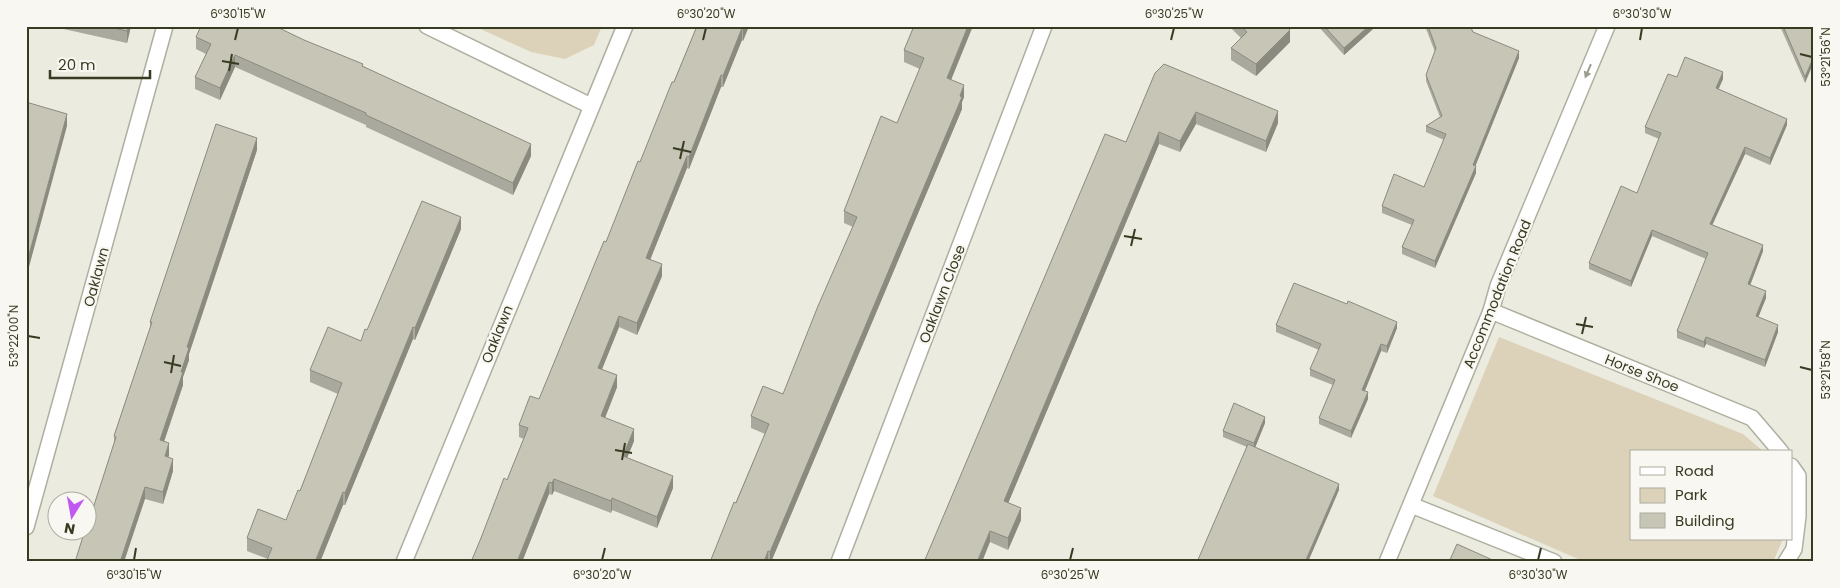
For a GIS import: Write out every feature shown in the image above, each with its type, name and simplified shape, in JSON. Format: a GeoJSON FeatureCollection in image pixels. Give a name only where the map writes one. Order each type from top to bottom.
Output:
{"type":"FeatureCollection","features":[{"type":"Feature","properties":{"kind":"street","name":"Oaklawn"},"geometry":{"type":"LineString","coordinates":[[26,527],[165,26]]}},
{"type":"Feature","properties":{"kind":"street"},"geometry":{"type":"LineString","coordinates":[[427,26],[592,106]]}},
{"type":"Feature","properties":{"kind":"street","name":"Oaklawn"},"geometry":{"type":"LineString","coordinates":[[404,562],[624,26]]}},
{"type":"Feature","properties":{"kind":"street","name":"Oaklawn Close"},"geometry":{"type":"LineString","coordinates":[[840,562],[1044,26]]}},
{"type":"Feature","properties":{"kind":"street","name":"Accommodation Road"},"geometry":{"type":"LineString","coordinates":[[1387,562],[1491,311],[1498,286],[1607,26]]}},
{"type":"Feature","properties":{"kind":"street","name":"Horse Shoe"},"geometry":{"type":"LineString","coordinates":[[1491,311],[1752,418],[1779,450]]}},
{"type":"Feature","properties":{"kind":"street"},"geometry":{"type":"LineString","coordinates":[[1786,562],[1794,549],[1798,516],[1798,476],[1792,467]]}},
{"type":"Feature","properties":{"kind":"street"},"geometry":{"type":"LineString","coordinates":[[1411,505],[1554,562]]}},
{"type":"Feature","properties":{"kind":"green space"},"geometry":{"type":"Polygon","coordinates":[[[474,26],[602,26],[594,45],[565,59],[531,52],[474,26]]]}},
{"type":"Feature","properties":{"kind":"green space"},"geometry":{"type":"Polygon","coordinates":[[[1499,337],[1743,434],[1762,450],[1630,450],[1630,540],[1783,540],[1773,562],[1585,562],[1433,496],[1499,337]]]}},
{"type":"Feature","properties":{"kind":"building"},"geometry":{"type":"Polygon","coordinates":[[[105,26],[129,26],[127,31],[105,26]]]}},
{"type":"Feature","properties":{"kind":"building"},"geometry":{"type":"Polygon","coordinates":[[[201,26],[275,26],[363,64],[362,66],[531,144],[513,183],[366,115],[366,113],[235,55],[220,88],[195,77],[211,44],[196,37],[201,26]]]}},
{"type":"Feature","properties":{"kind":"building"},"geometry":{"type":"Polygon","coordinates":[[[697,26],[744,26],[723,76],[721,75],[646,258],[662,264],[637,323],[619,316],[598,368],[617,375],[601,416],[634,429],[623,456],[673,476],[657,517],[612,498],[611,501],[554,479],[552,483],[549,482],[517,562],[471,562],[504,478],[507,480],[528,428],[519,425],[530,396],[539,399],[604,241],[606,242],[638,161],[640,162],[697,26]]]}},
{"type":"Feature","properties":{"kind":"building"},"geometry":{"type":"Polygon","coordinates":[[[914,26],[968,26],[947,78],[964,85],[960,96],[962,97],[770,552],[768,551],[764,562],[710,562],[734,502],[736,503],[769,424],[751,416],[763,386],[783,394],[818,306],[857,217],[844,211],[881,116],[897,123],[924,58],[904,50],[914,26]]]}},
{"type":"Feature","properties":{"kind":"building"},"geometry":{"type":"Polygon","coordinates":[[[1241,26],[1286,26],[1290,30],[1256,64],[1231,48],[1247,32],[1241,26]]]}},
{"type":"Feature","properties":{"kind":"building"},"geometry":{"type":"Polygon","coordinates":[[[1324,26],[1369,26],[1344,48],[1324,26]]]}},
{"type":"Feature","properties":{"kind":"building"},"geometry":{"type":"Polygon","coordinates":[[[1428,26],[1470,26],[1473,32],[1519,51],[1473,165],[1476,166],[1435,261],[1402,247],[1414,220],[1382,206],[1394,174],[1424,187],[1446,134],[1426,126],[1442,116],[1426,75],[1436,48],[1428,26]]]}},
{"type":"Feature","properties":{"kind":"building"},"geometry":{"type":"Polygon","coordinates":[[[1783,26],[1814,26],[1814,56],[1805,77],[1783,26]]]}},
{"type":"Feature","properties":{"kind":"building"},"geometry":{"type":"Polygon","coordinates":[[[1685,57],[1723,72],[1716,88],[1787,119],[1770,158],[1745,147],[1710,224],[1763,245],[1748,284],[1766,291],[1756,316],[1778,325],[1765,360],[1706,337],[1704,342],[1677,331],[1708,253],[1652,230],[1631,281],[1589,263],[1621,186],[1637,193],[1661,133],[1645,127],[1668,74],[1677,77],[1685,57]]]}},
{"type":"Feature","properties":{"kind":"building"},"geometry":{"type":"Polygon","coordinates":[[[1164,64],[1278,111],[1266,141],[1196,112],[1180,141],[1159,132],[1004,501],[1021,508],[1008,538],[990,531],[977,562],[924,562],[1105,134],[1126,142],[1155,73],[1164,64]]]}},
{"type":"Feature","properties":{"kind":"building"},"geometry":{"type":"Polygon","coordinates":[[[26,102],[67,114],[26,266],[26,102]]]}},
{"type":"Feature","properties":{"kind":"building"},"geometry":{"type":"Polygon","coordinates":[[[216,124],[257,138],[187,347],[189,348],[181,372],[183,372],[160,440],[169,443],[165,456],[173,459],[163,492],[145,487],[120,562],[75,562],[82,540],[98,540],[98,493],[116,437],[114,436],[152,322],[150,322],[216,124]]]}},
{"type":"Feature","properties":{"kind":"building"},"geometry":{"type":"Polygon","coordinates":[[[422,201],[461,217],[415,328],[413,327],[345,493],[343,492],[315,562],[266,562],[272,548],[247,538],[258,509],[286,520],[298,490],[300,491],[342,383],[310,370],[328,327],[361,341],[422,201]]]}},
{"type":"Feature","properties":{"kind":"building"},"geometry":{"type":"Polygon","coordinates":[[[1294,283],[1347,304],[1348,301],[1397,322],[1387,346],[1381,344],[1362,390],[1368,392],[1351,431],[1319,418],[1335,380],[1310,369],[1321,344],[1276,325],[1294,283]]]}},
{"type":"Feature","properties":{"kind":"building"},"geometry":{"type":"Polygon","coordinates":[[[1234,403],[1265,417],[1254,443],[1223,431],[1234,403]]]}},
{"type":"Feature","properties":{"kind":"building"},"geometry":{"type":"Polygon","coordinates":[[[1248,444],[1339,484],[1305,562],[1197,562],[1248,444]]]}},
{"type":"Feature","properties":{"kind":"building"},"geometry":{"type":"Polygon","coordinates":[[[1457,544],[1497,562],[1449,562],[1457,544]]]}}]}
